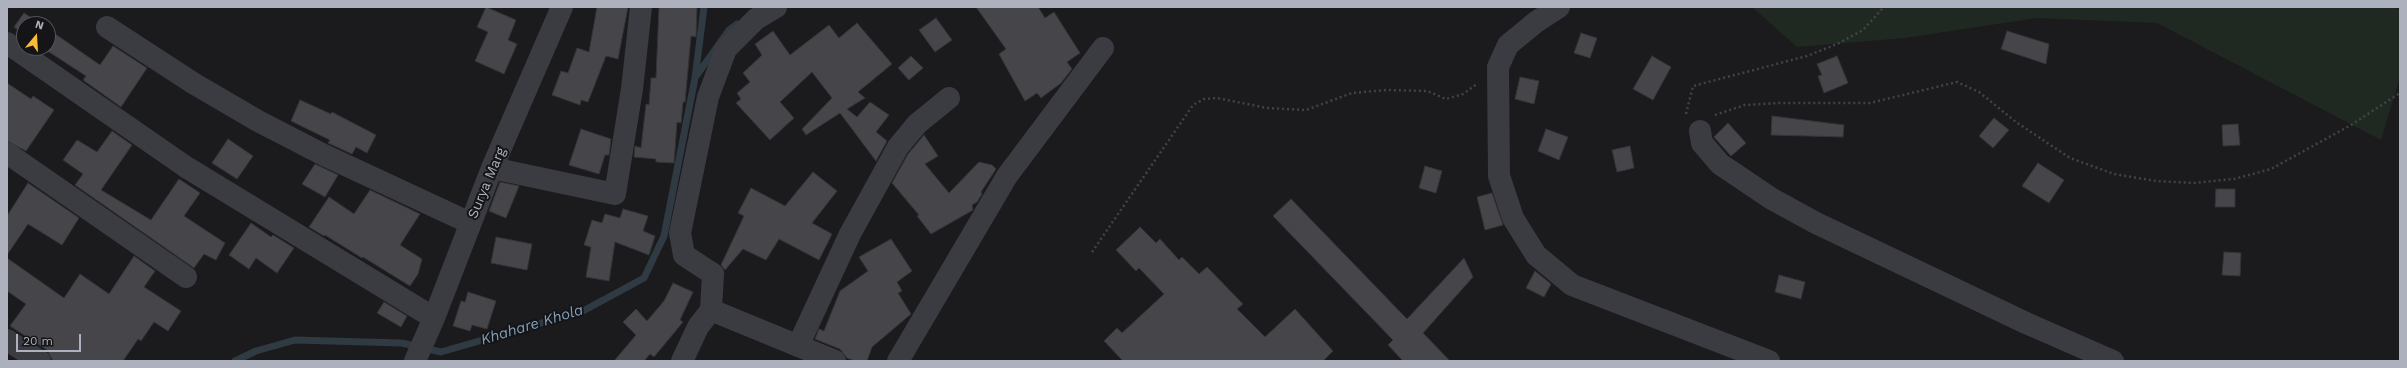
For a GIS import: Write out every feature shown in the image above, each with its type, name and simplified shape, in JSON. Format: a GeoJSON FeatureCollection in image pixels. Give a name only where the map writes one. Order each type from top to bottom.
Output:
{"type":"FeatureCollection","features":[{"type":"Feature","properties":{"kind":"street","name":"Surya Marg"},"geometry":{"type":"LineString","coordinates":[[415,361],[492,168],[562,7]]}},
{"type":"Feature","properties":{"kind":"street"},"geometry":{"type":"LineString","coordinates":[[492,168],[615,194],[632,89],[641,7]]}},
{"type":"Feature","properties":{"kind":"street"},"geometry":{"type":"LineString","coordinates":[[682,361],[698,327],[712,310],[713,274],[684,255],[680,233],[708,97],[726,49],[756,19],[776,7]]}},
{"type":"Feature","properties":{"kind":"street"},"geometry":{"type":"LineString","coordinates":[[1560,7],[1536,22],[1508,45],[1498,67],[1499,176],[1513,218],[1536,255],[1572,285],[1769,361]]}},
{"type":"Feature","properties":{"kind":"street"},"geometry":{"type":"LineString","coordinates":[[107,27],[193,83],[258,121],[324,155],[470,223]]}},
{"type":"Feature","properties":{"kind":"street"},"geometry":{"type":"LineString","coordinates":[[7,43],[186,167],[430,326]]}},
{"type":"Feature","properties":{"kind":"street"},"geometry":{"type":"LineString","coordinates":[[898,361],[1008,176],[1103,48]]}},
{"type":"Feature","properties":{"kind":"street"},"geometry":{"type":"LineString","coordinates":[[798,346],[850,234],[898,147],[917,124],[949,98]]}},
{"type":"Feature","properties":{"kind":"street"},"geometry":{"type":"LineString","coordinates":[[1700,131],[1702,143],[1720,164],[1772,199],[1816,223],[2026,323],[2113,361]]}},
{"type":"Feature","properties":{"kind":"street"},"geometry":{"type":"LineString","coordinates":[[7,153],[186,277]]}},
{"type":"Feature","properties":{"kind":"street"},"geometry":{"type":"LineString","coordinates":[[712,310],[835,361]]}},
{"type":"Feature","properties":{"kind":"street"},"geometry":{"type":"LineString","coordinates":[[7,340],[40,361]]}},
{"type":"Feature","properties":{"kind":"path"},"geometry":{"type":"LineString","coordinates":[[1884,7],[1863,30],[1831,47],[1807,56],[1693,86],[1686,116],[1700,131],[1715,115],[1745,105],[1779,103],[1870,103],[1957,82],[1979,92],[2016,122],[2070,158],[2114,174],[2156,181],[2194,183],[2234,179],[2271,169],[2351,125],[2400,92]]}},
{"type":"Feature","properties":{"kind":"path"},"geometry":{"type":"LineString","coordinates":[[1092,252],[1193,105],[1204,99],[1217,98],[1266,108],[1306,110],[1352,93],[1387,90],[1427,91],[1446,99],[1463,94],[1498,67]]}},
{"type":"Feature","properties":{"kind":"shaded area"},"geometry":{"type":"Polygon","coordinates":[[[1752,7],[2394,7],[2400,10],[2400,77],[2381,140],[2157,23],[2037,18],[1905,38],[1797,47],[1752,7]]]}},
{"type":"Feature","properties":{"kind":"building"},"geometry":{"type":"Polygon","coordinates":[[[486,7],[516,20],[508,40],[517,44],[504,74],[475,61],[488,32],[477,27],[486,7]]]}},
{"type":"Feature","properties":{"kind":"building"},"geometry":{"type":"Polygon","coordinates":[[[597,7],[628,7],[618,59],[606,56],[588,102],[581,100],[580,105],[552,95],[561,71],[568,73],[577,48],[589,52],[597,7]]]}},
{"type":"Feature","properties":{"kind":"building"},"geometry":{"type":"Polygon","coordinates":[[[659,7],[697,7],[696,37],[691,36],[685,102],[683,102],[681,123],[677,122],[674,163],[656,162],[656,159],[634,157],[635,146],[641,148],[646,104],[649,105],[651,78],[656,78],[659,7]]]}},
{"type":"Feature","properties":{"kind":"building"},"geometry":{"type":"Polygon","coordinates":[[[976,7],[1038,7],[1045,18],[1054,12],[1080,53],[1067,62],[1072,69],[1061,83],[1041,98],[1037,93],[1025,101],[999,54],[1006,49],[976,7]]]}},
{"type":"Feature","properties":{"kind":"building"},"geometry":{"type":"Polygon","coordinates":[[[24,13],[29,16],[22,16],[24,13]]]}},
{"type":"Feature","properties":{"kind":"building"},"geometry":{"type":"Polygon","coordinates":[[[936,18],[952,40],[935,52],[919,30],[936,18]]]}},
{"type":"Feature","properties":{"kind":"building"},"geometry":{"type":"Polygon","coordinates":[[[857,23],[892,64],[858,92],[865,98],[847,109],[857,117],[870,102],[889,115],[876,132],[887,141],[876,161],[840,113],[806,135],[802,129],[832,98],[812,72],[780,102],[794,118],[770,140],[736,103],[741,99],[737,93],[750,82],[743,73],[762,55],[755,44],[773,31],[790,55],[829,25],[839,38],[857,23]]]}},
{"type":"Feature","properties":{"kind":"building"},"geometry":{"type":"Polygon","coordinates":[[[2007,31],[2049,44],[2046,64],[2001,49],[2007,31]]]}},
{"type":"Feature","properties":{"kind":"building"},"geometry":{"type":"Polygon","coordinates":[[[1581,33],[1597,38],[1590,58],[1574,53],[1581,33]]]}},
{"type":"Feature","properties":{"kind":"building"},"geometry":{"type":"Polygon","coordinates":[[[56,35],[100,65],[113,46],[147,68],[121,107],[83,80],[86,76],[55,56],[56,35]]]}},
{"type":"Feature","properties":{"kind":"building"},"geometry":{"type":"Polygon","coordinates":[[[911,56],[923,68],[909,80],[898,68],[911,56]]]}},
{"type":"Feature","properties":{"kind":"building"},"geometry":{"type":"Polygon","coordinates":[[[1652,56],[1671,67],[1653,100],[1633,89],[1652,56]]]}},
{"type":"Feature","properties":{"kind":"building"},"geometry":{"type":"Polygon","coordinates":[[[1837,56],[1848,83],[1824,93],[1818,76],[1822,75],[1817,64],[1837,56]]]}},
{"type":"Feature","properties":{"kind":"building"},"geometry":{"type":"Polygon","coordinates":[[[1520,77],[1539,81],[1534,104],[1515,99],[1520,77]]]}},
{"type":"Feature","properties":{"kind":"building"},"geometry":{"type":"Polygon","coordinates":[[[7,83],[31,99],[33,96],[54,110],[26,151],[7,141],[7,83]]]}},
{"type":"Feature","properties":{"kind":"building"},"geometry":{"type":"Polygon","coordinates":[[[300,100],[331,114],[332,112],[376,135],[367,153],[356,147],[352,154],[328,143],[330,140],[291,121],[300,100]]]}},
{"type":"Feature","properties":{"kind":"building"},"geometry":{"type":"Polygon","coordinates":[[[1772,116],[1844,125],[1843,137],[1771,135],[1772,116]]]}},
{"type":"Feature","properties":{"kind":"building"},"geometry":{"type":"Polygon","coordinates":[[[1994,118],[2009,130],[1993,148],[1979,136],[1994,118]]]}},
{"type":"Feature","properties":{"kind":"building"},"geometry":{"type":"Polygon","coordinates":[[[1728,123],[1746,143],[1731,156],[1714,137],[1728,123]]]}},
{"type":"Feature","properties":{"kind":"building"},"geometry":{"type":"Polygon","coordinates":[[[2238,124],[2240,145],[2223,146],[2222,125],[2238,124]]]}},
{"type":"Feature","properties":{"kind":"building"},"geometry":{"type":"Polygon","coordinates":[[[581,129],[611,139],[609,155],[605,155],[599,174],[569,165],[581,129]]]}},
{"type":"Feature","properties":{"kind":"building"},"geometry":{"type":"Polygon","coordinates":[[[1546,129],[1568,137],[1559,160],[1538,151],[1546,129]]]}},
{"type":"Feature","properties":{"kind":"building"},"geometry":{"type":"Polygon","coordinates":[[[112,131],[132,145],[101,190],[151,220],[179,179],[200,193],[184,216],[225,243],[216,260],[204,254],[194,268],[75,185],[83,174],[63,160],[77,140],[97,152],[112,131]]]}},
{"type":"Feature","properties":{"kind":"building"},"geometry":{"type":"Polygon","coordinates":[[[924,135],[938,156],[925,164],[949,193],[979,162],[992,165],[996,169],[981,192],[982,194],[977,202],[972,205],[973,210],[931,234],[917,216],[919,215],[892,183],[908,154],[924,135]]]}},
{"type":"Feature","properties":{"kind":"building"},"geometry":{"type":"Polygon","coordinates":[[[228,139],[253,156],[237,179],[212,163],[228,139]]]}},
{"type":"Feature","properties":{"kind":"building"},"geometry":{"type":"Polygon","coordinates":[[[1630,146],[1634,168],[1617,172],[1612,150],[1630,146]]]}},
{"type":"Feature","properties":{"kind":"building"},"geometry":{"type":"Polygon","coordinates":[[[2038,163],[2064,180],[2049,203],[2022,186],[2038,163]]]}},
{"type":"Feature","properties":{"kind":"building"},"geometry":{"type":"Polygon","coordinates":[[[315,164],[338,175],[325,197],[302,184],[315,164]]]}},
{"type":"Feature","properties":{"kind":"building"},"geometry":{"type":"Polygon","coordinates":[[[1425,166],[1442,171],[1436,193],[1419,188],[1425,166]]]}},
{"type":"Feature","properties":{"kind":"building"},"geometry":{"type":"Polygon","coordinates":[[[813,172],[837,191],[812,223],[832,234],[819,260],[779,239],[766,260],[743,249],[725,270],[721,265],[744,216],[738,213],[751,188],[785,206],[813,172]]]}},
{"type":"Feature","properties":{"kind":"building"},"geometry":{"type":"Polygon","coordinates":[[[500,182],[519,186],[506,218],[489,211],[500,182]]]}},
{"type":"Feature","properties":{"kind":"building"},"geometry":{"type":"Polygon","coordinates":[[[28,183],[79,218],[62,245],[28,224],[7,255],[7,216],[28,183]]]}},
{"type":"Feature","properties":{"kind":"building"},"geometry":{"type":"Polygon","coordinates":[[[2216,189],[2235,189],[2235,207],[2215,207],[2216,189]]]}},
{"type":"Feature","properties":{"kind":"building"},"geometry":{"type":"Polygon","coordinates":[[[370,190],[420,214],[400,245],[422,259],[418,274],[410,286],[363,257],[362,258],[309,227],[329,197],[354,214],[370,190]]]}},
{"type":"Feature","properties":{"kind":"building"},"geometry":{"type":"Polygon","coordinates":[[[1492,193],[1503,225],[1485,230],[1477,197],[1492,193]]]}},
{"type":"Feature","properties":{"kind":"building"},"geometry":{"type":"Polygon","coordinates":[[[1291,199],[1407,319],[1464,258],[1473,277],[1423,333],[1450,361],[1403,361],[1388,345],[1393,340],[1273,216],[1291,199]]]}},
{"type":"Feature","properties":{"kind":"building"},"geometry":{"type":"Polygon","coordinates":[[[623,209],[648,216],[643,231],[655,236],[649,255],[615,242],[609,281],[586,277],[591,247],[584,245],[592,220],[602,223],[605,214],[620,218],[623,209]]]}},
{"type":"Feature","properties":{"kind":"building"},"geometry":{"type":"Polygon","coordinates":[[[251,223],[271,237],[273,235],[294,248],[277,273],[256,258],[249,269],[229,255],[251,223]]]}},
{"type":"Feature","properties":{"kind":"building"},"geometry":{"type":"Polygon","coordinates":[[[1140,227],[1156,243],[1160,239],[1179,260],[1182,257],[1199,274],[1207,267],[1243,304],[1237,309],[1265,337],[1295,309],[1333,351],[1323,361],[1123,361],[1104,341],[1117,328],[1122,333],[1164,294],[1139,268],[1136,271],[1116,250],[1140,227]]]}},
{"type":"Feature","properties":{"kind":"building"},"geometry":{"type":"Polygon","coordinates":[[[496,237],[532,244],[527,270],[491,263],[496,237]]]}},
{"type":"Feature","properties":{"kind":"building"},"geometry":{"type":"Polygon","coordinates":[[[891,239],[912,271],[897,282],[902,291],[898,293],[911,314],[872,347],[867,361],[855,361],[847,358],[840,349],[815,339],[819,329],[824,331],[840,291],[868,271],[859,257],[891,239]]]}},
{"type":"Feature","properties":{"kind":"building"},"geometry":{"type":"Polygon","coordinates":[[[2224,252],[2241,253],[2240,276],[2222,275],[2224,252]]]}},
{"type":"Feature","properties":{"kind":"building"},"geometry":{"type":"Polygon","coordinates":[[[134,256],[155,271],[144,287],[181,311],[168,331],[154,322],[141,341],[138,339],[123,361],[53,361],[47,350],[10,326],[26,304],[7,291],[7,258],[64,298],[80,274],[109,294],[134,256]]]}},
{"type":"Feature","properties":{"kind":"building"},"geometry":{"type":"Polygon","coordinates":[[[1535,271],[1551,284],[1544,297],[1526,288],[1535,271]]]}},
{"type":"Feature","properties":{"kind":"building"},"geometry":{"type":"Polygon","coordinates":[[[1779,275],[1805,282],[1801,299],[1775,292],[1779,275]]]}},
{"type":"Feature","properties":{"kind":"building"},"geometry":{"type":"Polygon","coordinates":[[[673,283],[693,292],[680,320],[683,322],[654,357],[650,354],[644,361],[614,361],[636,335],[623,322],[636,309],[647,321],[664,301],[673,283]]]}},
{"type":"Feature","properties":{"kind":"building"},"geometry":{"type":"Polygon","coordinates":[[[468,292],[496,301],[487,329],[472,325],[470,331],[453,326],[461,301],[465,302],[468,292]]]}},
{"type":"Feature","properties":{"kind":"building"},"geometry":{"type":"Polygon","coordinates":[[[384,302],[407,316],[401,327],[377,313],[384,302]]]}},
{"type":"Feature","properties":{"kind":"waterway","name":"Khahare Khola"},"geometry":{"type":"LineString","coordinates":[[235,361],[256,351],[295,340],[402,343],[441,352],[583,311],[644,278],[664,236],[695,78],[704,7]]}},
{"type":"Feature","properties":{"kind":"waterway"},"geometry":{"type":"LineString","coordinates":[[697,75],[729,30],[737,24]]}}]}
